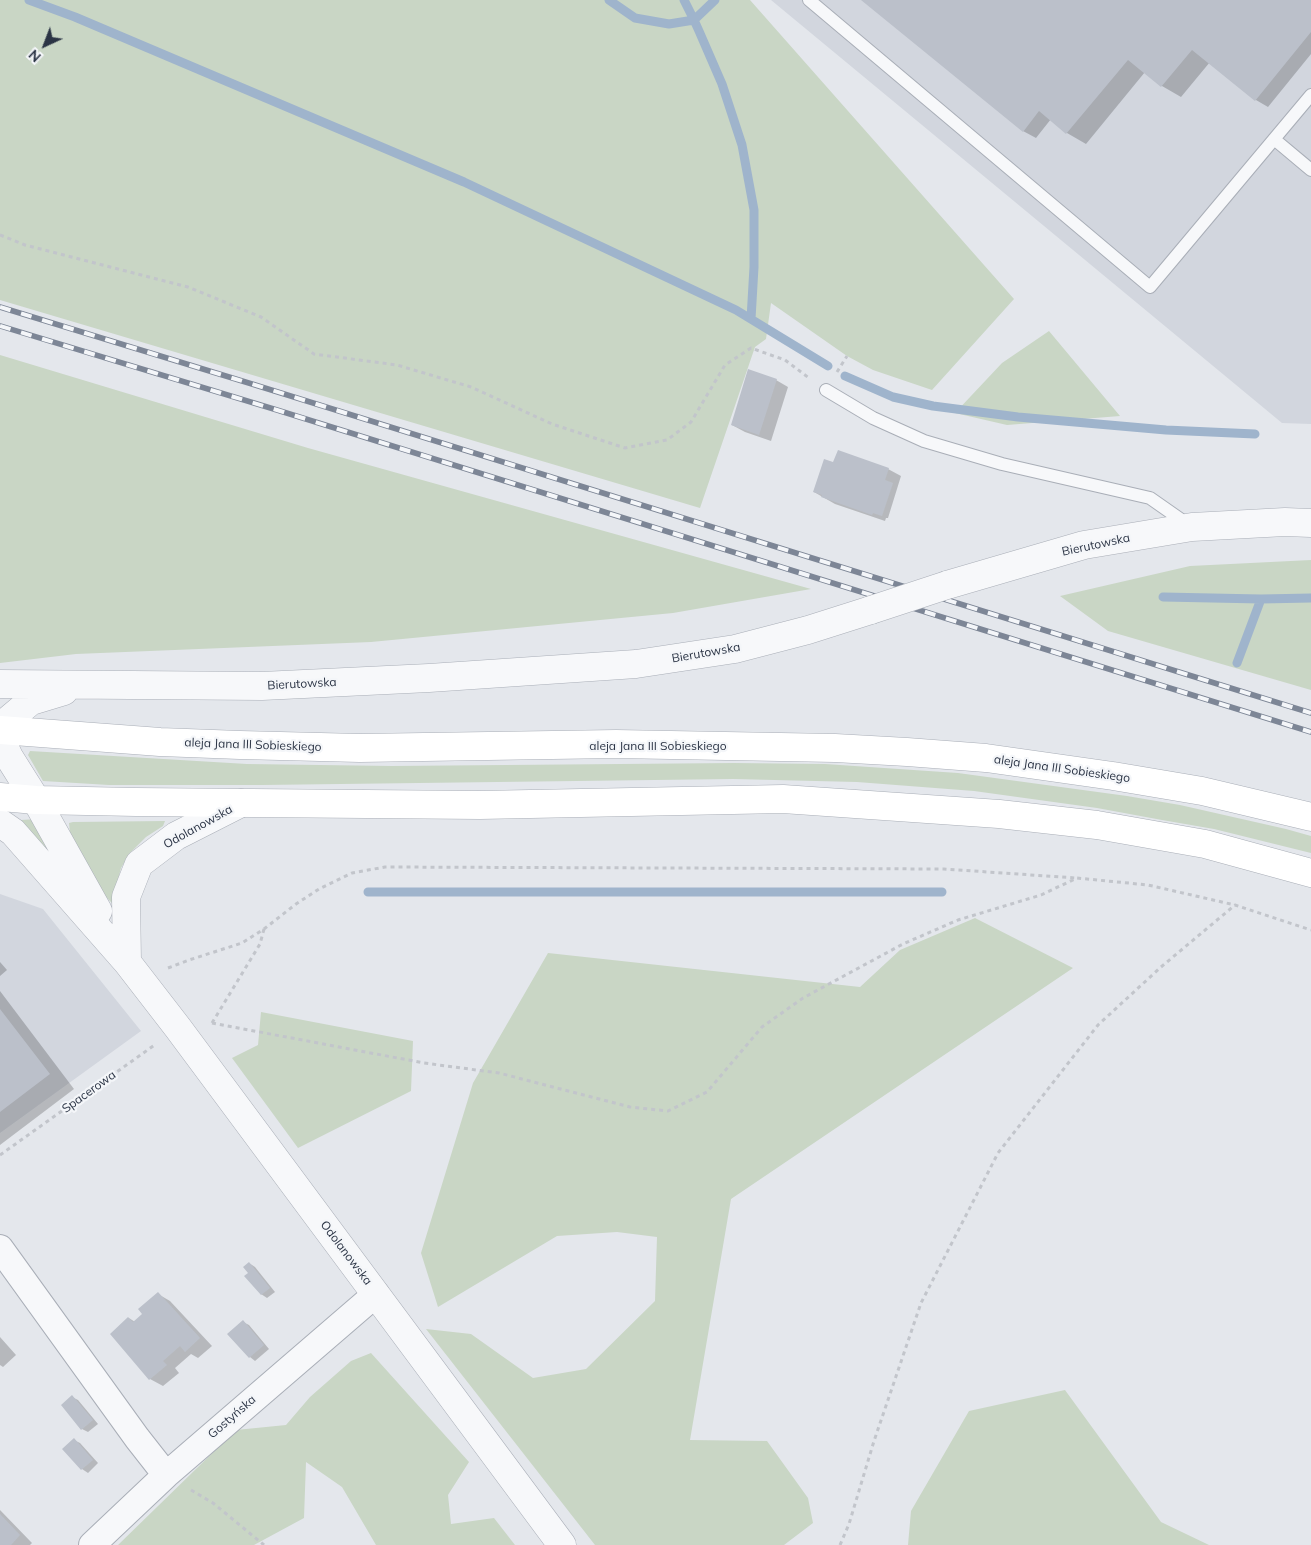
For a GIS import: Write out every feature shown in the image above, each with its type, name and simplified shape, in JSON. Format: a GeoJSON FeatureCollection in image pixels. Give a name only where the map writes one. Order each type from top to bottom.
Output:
{"type":"FeatureCollection","features":[{"type":"Feature","properties":{"kind":"main road","name":"aleja Jana III Sobieskiego"},"geometry":{"type":"LineString","coordinates":[[0,728],[160,742],[360,748],[616,744],[836,748],[907,752],[986,758],[1113,776],[1202,791],[1311,817]]}},
{"type":"Feature","properties":{"kind":"main road"},"geometry":{"type":"LineString","coordinates":[[0,797],[36,800],[480,805],[783,799],[999,814],[1097,825],[1206,844],[1311,873]]}},
{"type":"Feature","properties":{"kind":"street","name":"Bierutowska"},"geometry":{"type":"LineString","coordinates":[[0,684],[262,686],[430,678],[636,664],[736,649],[808,630],[947,585],[1084,545],[1192,527],[1285,522],[1311,523]]}},
{"type":"Feature","properties":{"kind":"street","name":"Bierutowska"},"geometry":{"type":"LineString","coordinates":[[0,728],[31,701],[85,684]]}},
{"type":"Feature","properties":{"kind":"street","name":"Odolanowska"},"geometry":{"type":"LineString","coordinates":[[0,737],[9,757],[36,800],[127,962]]}},
{"type":"Feature","properties":{"kind":"street","name":"Odolanowska"},"geometry":{"type":"LineString","coordinates":[[127,962],[126,897],[139,864],[176,836],[241,803]]}},
{"type":"Feature","properties":{"kind":"street","name":"Odolanowska"},"geometry":{"type":"LineString","coordinates":[[0,823],[13,832],[146,986],[562,1545]]}},
{"type":"Feature","properties":{"kind":"street"},"geometry":{"type":"LineString","coordinates":[[0,1248],[137,1438],[166,1475]]}},
{"type":"Feature","properties":{"kind":"street","name":"Gostyńska"},"geometry":{"type":"LineString","coordinates":[[92,1545],[166,1475],[376,1294]]}},
{"type":"Feature","properties":{"kind":"lane"},"geometry":{"type":"LineString","coordinates":[[809,0],[1150,287],[1311,95]]}},
{"type":"Feature","properties":{"kind":"lane"},"geometry":{"type":"LineString","coordinates":[[1274,139],[1311,170]]}},
{"type":"Feature","properties":{"kind":"lane"},"geometry":{"type":"LineString","coordinates":[[826,390],[873,418],[924,441],[1002,464],[1150,498],[1192,527]]}},
{"type":"Feature","properties":{"kind":"path"},"geometry":{"type":"LineString","coordinates":[[0,235],[25,245],[188,287],[260,317],[314,354],[397,365],[471,387],[552,424],[625,448],[667,440],[691,422],[725,365],[750,348],[785,360],[826,390]]}},
{"type":"Feature","properties":{"kind":"path"},"geometry":{"type":"LineString","coordinates":[[146,986],[166,969],[242,943],[319,889],[352,873],[386,867],[944,869],[1077,878],[1148,885],[1235,905],[1311,930]]}},
{"type":"Feature","properties":{"kind":"path"},"geometry":{"type":"LineString","coordinates":[[178,1028],[212,1023],[424,1063],[498,1072],[630,1107],[668,1111],[707,1092],[762,1027],[803,998],[903,944],[934,930],[958,920],[1042,895],[1077,878]]}},
{"type":"Feature","properties":{"kind":"path"},"geometry":{"type":"LineString","coordinates":[[840,1545],[849,1524],[874,1441],[921,1303],[998,1153],[1098,1025],[1161,967],[1235,905]]}},
{"type":"Feature","properties":{"kind":"path"},"geometry":{"type":"LineString","coordinates":[[212,1023],[260,944],[264,929]]}},
{"type":"Feature","properties":{"kind":"path","name":"Spacerowa"},"geometry":{"type":"LineString","coordinates":[[0,1155],[178,1028]]}},
{"type":"Feature","properties":{"kind":"path"},"geometry":{"type":"LineString","coordinates":[[166,1475],[213,1503],[264,1545]]}},
{"type":"Feature","properties":{"kind":"shaded area"},"geometry":{"type":"Polygon","coordinates":[[[771,0],[1311,0],[1311,424],[1282,423],[771,0]]]}},
{"type":"Feature","properties":{"kind":"shaded area"},"geometry":{"type":"Polygon","coordinates":[[[0,894],[43,909],[141,1031],[0,1133],[0,894]]]}},
{"type":"Feature","properties":{"kind":"green space"},"geometry":{"type":"Polygon","coordinates":[[[0,0],[750,0],[1014,299],[932,390],[873,370],[847,356],[771,303],[766,339],[755,347],[700,508],[0,300],[0,0]]]}},
{"type":"Feature","properties":{"kind":"green space"},"geometry":{"type":"Polygon","coordinates":[[[1049,331],[1120,416],[1007,425],[955,413],[1002,363],[1049,331]]]}},
{"type":"Feature","properties":{"kind":"green space"},"geometry":{"type":"Polygon","coordinates":[[[0,355],[308,448],[811,589],[673,613],[371,642],[76,654],[0,663],[0,355]]]}},
{"type":"Feature","properties":{"kind":"green space"},"geometry":{"type":"Polygon","coordinates":[[[1311,560],[1311,690],[1108,631],[1060,596],[1190,566],[1311,560]]]}},
{"type":"Feature","properties":{"kind":"green space"},"geometry":{"type":"Polygon","coordinates":[[[30,751],[247,764],[392,766],[825,764],[958,773],[1180,805],[1286,829],[1311,836],[1311,853],[1214,829],[1097,808],[974,791],[857,782],[733,779],[109,785],[43,781],[28,755],[30,751]]]}},
{"type":"Feature","properties":{"kind":"green space"},"geometry":{"type":"Polygon","coordinates":[[[38,819],[79,890],[18,822],[21,820],[38,819]]]}},
{"type":"Feature","properties":{"kind":"green space"},"geometry":{"type":"Polygon","coordinates":[[[165,821],[163,826],[146,837],[130,853],[121,868],[112,903],[106,897],[75,844],[70,833],[69,823],[165,821]]]}},
{"type":"Feature","properties":{"kind":"green space"},"geometry":{"type":"Polygon","coordinates":[[[975,918],[1073,968],[731,1199],[690,1440],[767,1441],[808,1498],[813,1523],[784,1545],[595,1545],[426,1329],[471,1334],[533,1378],[586,1369],[655,1301],[657,1237],[617,1232],[557,1236],[438,1307],[421,1253],[473,1083],[548,953],[860,987],[900,950],[975,918]]]}},
{"type":"Feature","properties":{"kind":"green space"},"geometry":{"type":"Polygon","coordinates":[[[261,1012],[413,1041],[411,1091],[298,1148],[232,1058],[258,1045],[261,1012]]]}},
{"type":"Feature","properties":{"kind":"green space"},"geometry":{"type":"Polygon","coordinates":[[[371,1353],[469,1462],[448,1495],[451,1524],[494,1518],[515,1545],[376,1545],[342,1487],[306,1462],[304,1518],[254,1545],[118,1545],[236,1430],[286,1425],[310,1397],[351,1361],[371,1353]]]}},
{"type":"Feature","properties":{"kind":"green space"},"geometry":{"type":"Polygon","coordinates":[[[1065,1390],[1161,1522],[1209,1545],[908,1545],[911,1511],[969,1411],[1065,1390]]]}},
{"type":"Feature","properties":{"kind":"building"},"geometry":{"type":"Polygon","coordinates":[[[861,0],[1311,0],[1311,32],[1255,101],[1192,50],[1161,87],[1128,60],[1066,134],[1039,111],[1023,132],[861,0]]]}},
{"type":"Feature","properties":{"kind":"building"},"geometry":{"type":"Polygon","coordinates":[[[748,369],[777,379],[759,435],[731,425],[748,369]]]}},
{"type":"Feature","properties":{"kind":"building"},"geometry":{"type":"Polygon","coordinates":[[[838,450],[889,468],[885,480],[893,483],[882,516],[873,513],[872,515],[821,497],[822,495],[813,492],[824,459],[833,462],[838,450]]]}},
{"type":"Feature","properties":{"kind":"building"},"geometry":{"type":"Polygon","coordinates":[[[0,1009],[50,1074],[0,1112],[0,1009]]]}},
{"type":"Feature","properties":{"kind":"building"},"geometry":{"type":"Polygon","coordinates":[[[249,1262],[270,1288],[261,1295],[244,1276],[248,1273],[243,1267],[249,1262]]]}},
{"type":"Feature","properties":{"kind":"building"},"geometry":{"type":"Polygon","coordinates":[[[158,1292],[200,1338],[185,1352],[180,1346],[163,1361],[167,1365],[149,1380],[110,1334],[128,1317],[133,1322],[142,1314],[138,1309],[158,1292]]]}},
{"type":"Feature","properties":{"kind":"building"},"geometry":{"type":"Polygon","coordinates":[[[243,1320],[264,1345],[249,1358],[227,1334],[243,1320]]]}},
{"type":"Feature","properties":{"kind":"building"},"geometry":{"type":"Polygon","coordinates":[[[72,1395],[93,1420],[81,1430],[61,1405],[72,1395]]]}},
{"type":"Feature","properties":{"kind":"building"},"geometry":{"type":"Polygon","coordinates":[[[74,1438],[93,1460],[81,1470],[62,1449],[74,1438]]]}},
{"type":"Feature","properties":{"kind":"building"},"geometry":{"type":"Polygon","coordinates":[[[0,1514],[20,1535],[11,1545],[0,1545],[0,1514]]]}},
{"type":"Feature","properties":{"kind":"waterway"},"geometry":{"type":"LineString","coordinates":[[29,0],[75,17],[464,182],[736,310],[828,366]]}},
{"type":"Feature","properties":{"kind":"waterway"},"geometry":{"type":"LineString","coordinates":[[609,0],[635,18],[669,24],[694,20],[699,31],[722,84],[742,145],[754,210],[754,267],[751,319]]}},
{"type":"Feature","properties":{"kind":"waterway"},"geometry":{"type":"LineString","coordinates":[[684,0],[694,20],[715,0]]}},
{"type":"Feature","properties":{"kind":"waterway"},"geometry":{"type":"LineString","coordinates":[[845,376],[893,397],[933,406],[1018,417],[1166,430],[1255,434]]}},
{"type":"Feature","properties":{"kind":"waterway"},"geometry":{"type":"LineString","coordinates":[[1163,597],[1311,598]]}},
{"type":"Feature","properties":{"kind":"waterway"},"geometry":{"type":"LineString","coordinates":[[1237,663],[1261,599]]}},
{"type":"Feature","properties":{"kind":"waterway"},"geometry":{"type":"LineString","coordinates":[[368,892],[942,892]]}},
{"type":"Feature","properties":{"kind":"railway"},"geometry":{"type":"LineString","coordinates":[[0,307],[1311,713]]}},
{"type":"Feature","properties":{"kind":"railway"},"geometry":{"type":"LineString","coordinates":[[0,326],[277,410],[1311,732]]}}]}
